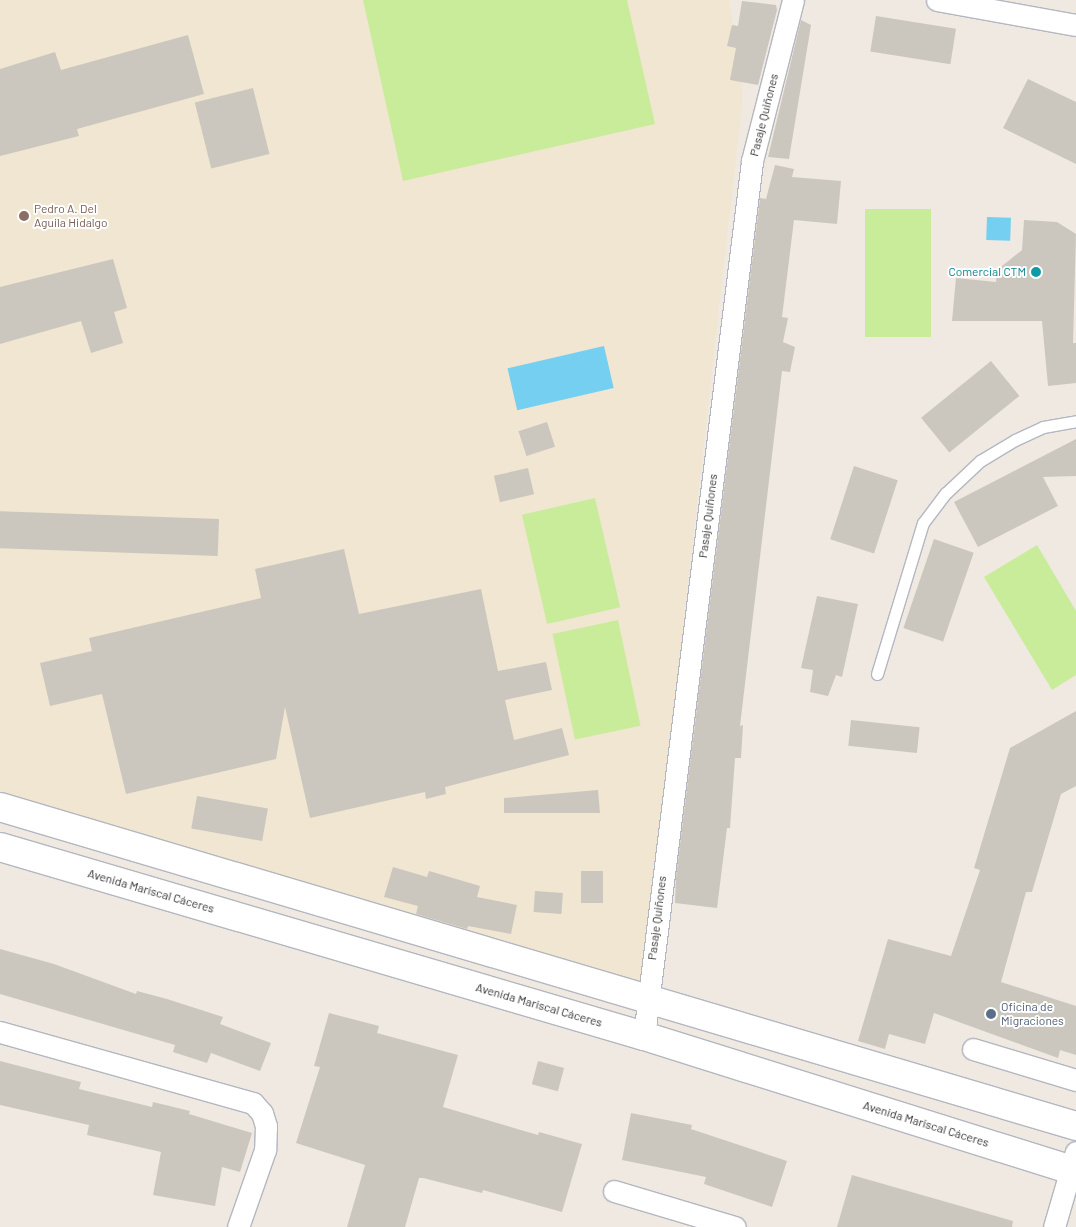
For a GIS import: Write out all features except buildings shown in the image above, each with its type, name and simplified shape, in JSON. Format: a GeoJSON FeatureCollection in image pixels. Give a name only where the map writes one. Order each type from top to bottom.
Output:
{"type":"FeatureCollection","features":[{"type":"Feature","properties":{"kind":"main road"},"geometry":{"type":"LineString","coordinates":[[0,807],[1076,1126]]}},
{"type":"Feature","properties":{"kind":"main road","name":"Avenida Mariscal Cáceres"},"geometry":{"type":"LineString","coordinates":[[0,846],[1074,1164]]}},
{"type":"Feature","properties":{"kind":"street","name":"Pasaje Quiñones"},"geometry":{"type":"LineString","coordinates":[[644,1036],[647,999],[752,160],[793,0]]}},
{"type":"Feature","properties":{"kind":"street"},"geometry":{"type":"LineString","coordinates":[[937,0],[1076,25]]}},
{"type":"Feature","properties":{"kind":"street"},"geometry":{"type":"LineString","coordinates":[[0,1032],[253,1103],[262,1113],[266,1126],[265,1150],[238,1227]]}},
{"type":"Feature","properties":{"kind":"street"},"geometry":{"type":"LineString","coordinates":[[973,1049],[1076,1080]]}},
{"type":"Feature","properties":{"kind":"street"},"geometry":{"type":"LineString","coordinates":[[1054,1227],[1074,1164]]}},
{"type":"Feature","properties":{"kind":"street"},"geometry":{"type":"LineString","coordinates":[[614,1191],[735,1227]]}},
{"type":"Feature","properties":{"kind":"lane"},"geometry":{"type":"LineString","coordinates":[[877,674],[923,523],[946,494],[980,461],[1015,440],[1043,427],[1076,421]]}},
{"type":"Feature","properties":{"kind":"shaded area"},"geometry":{"type":"Polygon","coordinates":[[[0,0],[729,0],[743,94],[643,983],[0,792],[0,0]]]}},
{"type":"Feature","properties":{"kind":"green space"},"geometry":{"type":"Polygon","coordinates":[[[363,0],[627,0],[655,124],[403,181],[363,0]]]}},
{"type":"Feature","properties":{"kind":"green space"},"geometry":{"type":"Polygon","coordinates":[[[865,209],[931,209],[931,337],[865,337],[865,209]]]}},
{"type":"Feature","properties":{"kind":"green space"},"geometry":{"type":"Polygon","coordinates":[[[595,498],[620,607],[547,624],[522,515],[595,498]]]}},
{"type":"Feature","properties":{"kind":"green space"},"geometry":{"type":"Polygon","coordinates":[[[1037,545],[1076,611],[1076,675],[1052,690],[984,577],[1037,545]]]}},
{"type":"Feature","properties":{"kind":"green space"},"geometry":{"type":"Polygon","coordinates":[[[618,620],[640,726],[575,740],[552,634],[618,620]]]}},
{"type":"Feature","properties":{"kind":"water"},"geometry":{"type":"Polygon","coordinates":[[[987,217],[1011,218],[1010,241],[986,240],[987,217]]]}},
{"type":"Feature","properties":{"kind":"water"},"geometry":{"type":"Polygon","coordinates":[[[604,346],[614,388],[517,410],[508,368],[604,346]]]}},
{"type":"Feature","properties":{"kind":"place","name":"Pedro A. Del Aguila Hidalgo"},"geometry":{"type":"Point","coordinates":[24,216]}},
{"type":"Feature","properties":{"kind":"place","name":"Comercial CTM"},"geometry":{"type":"Point","coordinates":[1036,272]}},
{"type":"Feature","properties":{"kind":"place","name":"Oficina de Migraciones"},"geometry":{"type":"Point","coordinates":[991,1014]}}]}
